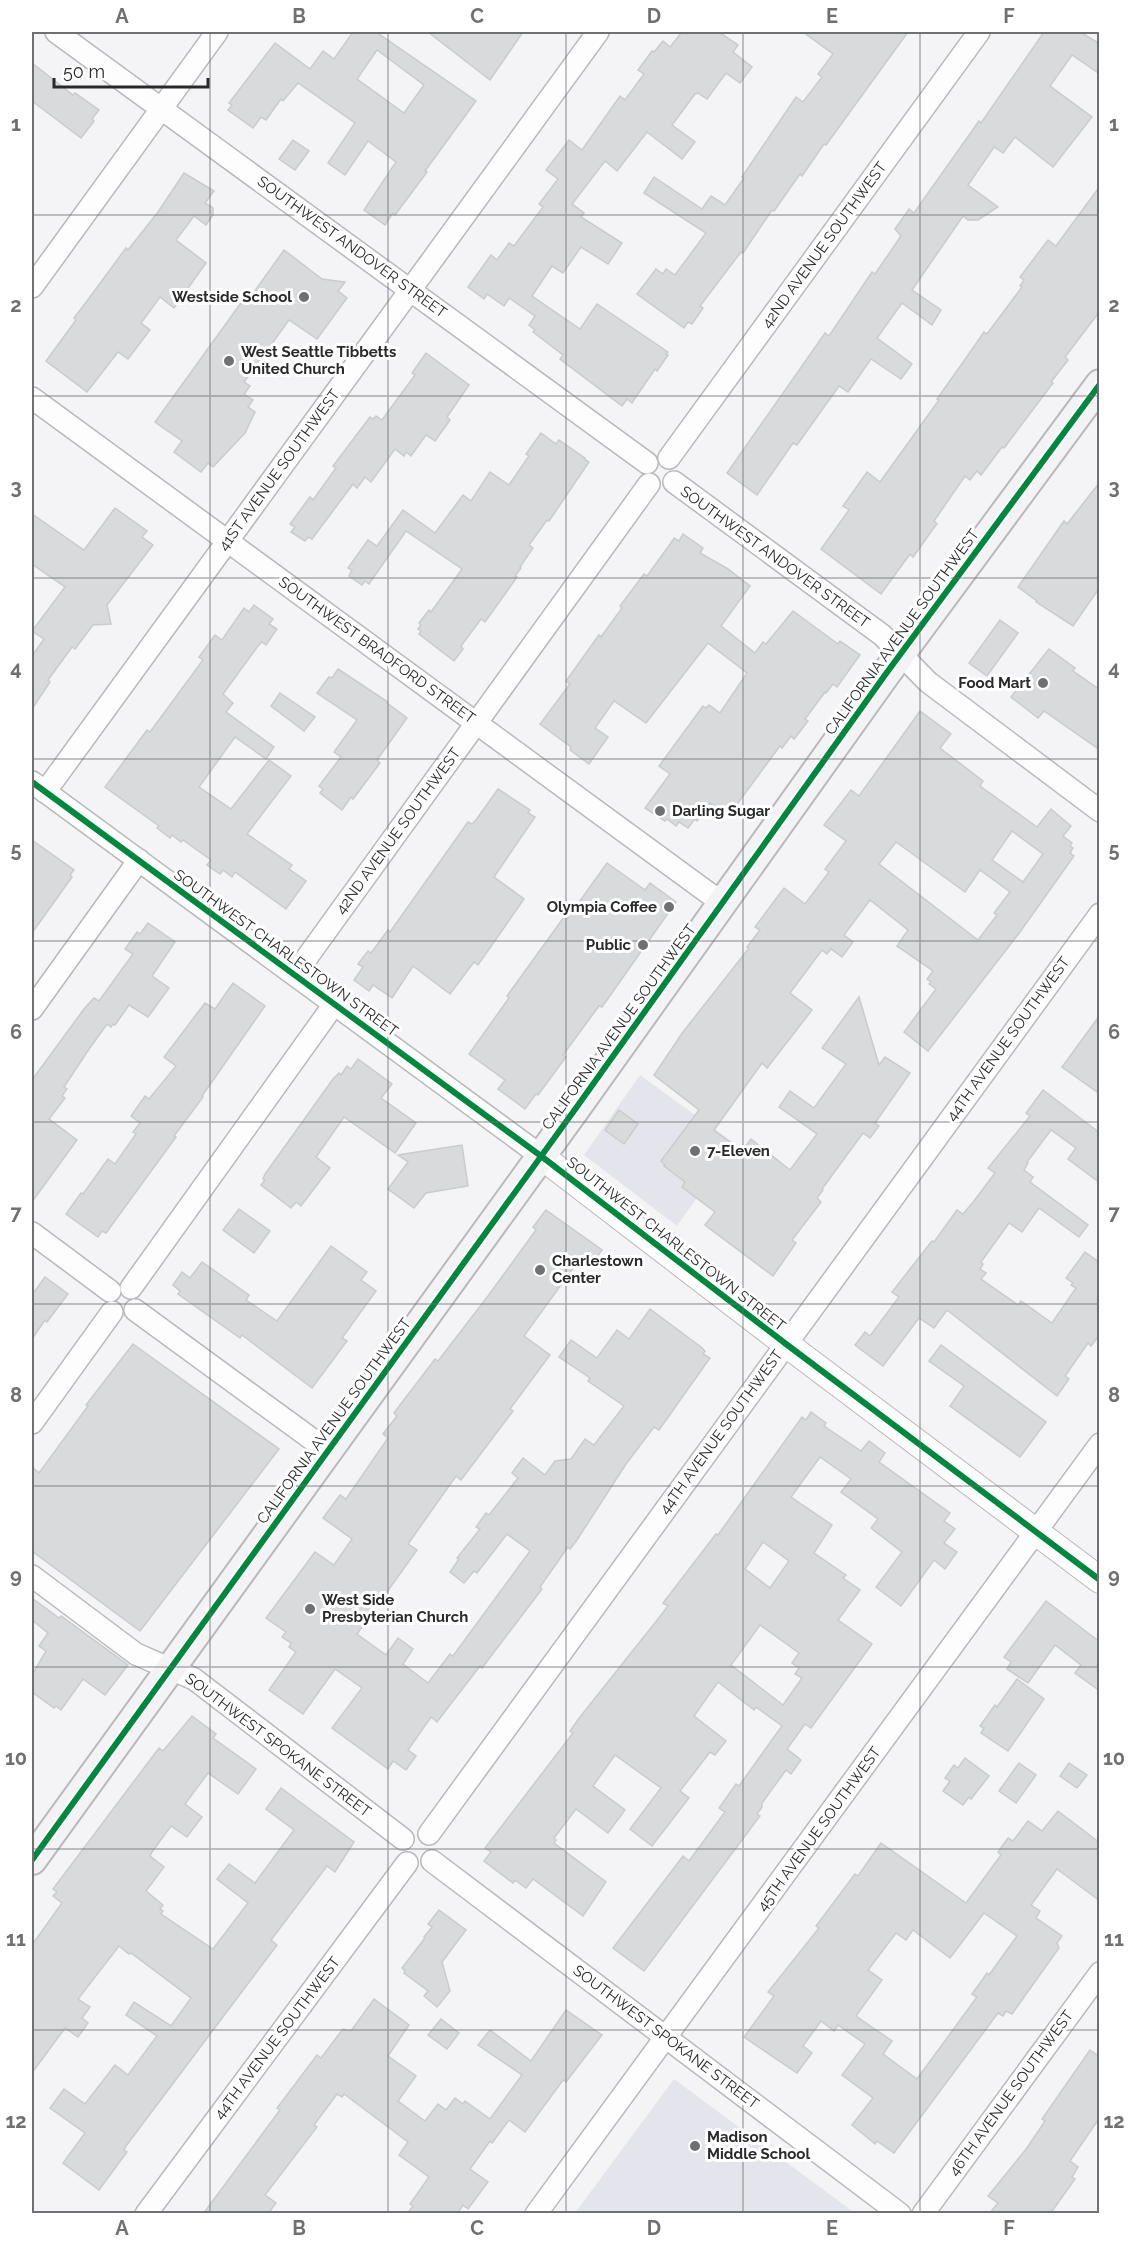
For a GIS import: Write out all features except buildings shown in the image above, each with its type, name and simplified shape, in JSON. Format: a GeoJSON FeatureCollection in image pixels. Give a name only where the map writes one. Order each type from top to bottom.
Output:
{"type":"FeatureCollection","features":[{"type":"Feature","properties":{"kind":"main road","name":"CALIFORNIA AVENUE SOUTHWEST"},"geometry":{"type":"LineString","coordinates":[[32,1860],[541,1156],[900,654],[1100,384]]}},
{"type":"Feature","properties":{"kind":"street","name":"SOUTHWEST ANDOVER STREET"},"geometry":{"type":"LineString","coordinates":[[56,32],[647,463]]}},
{"type":"Feature","properties":{"kind":"street"},"geometry":{"type":"LineString","coordinates":[[32,287],[218,32]]}},
{"type":"Feature","properties":{"kind":"street","name":"41ST AVENUE SOUTHWEST"},"geometry":{"type":"LineString","coordinates":[[38,787],[228,541],[598,32]]}},
{"type":"Feature","properties":{"kind":"street","name":"42ND AVENUE SOUTHWEST"},"geometry":{"type":"LineString","coordinates":[[669,458],[979,32]]}},
{"type":"Feature","properties":{"kind":"street","name":"SOUTHWEST BRADFORD STREET"},"geometry":{"type":"LineString","coordinates":[[32,398],[722,903]]}},
{"type":"Feature","properties":{"kind":"street"},"geometry":{"type":"LineString","coordinates":[[657,456],[669,458],[677,470],[674,482],[663,489],[649,484],[644,472],[647,463],[657,456]]}},
{"type":"Feature","properties":{"kind":"street","name":"SOUTHWEST ANDOVER STREET"},"geometry":{"type":"LineString","coordinates":[[674,482],[882,635],[928,682],[1100,811]]}},
{"type":"Feature","properties":{"kind":"street","name":"42ND AVENUE SOUTHWEST"},"geometry":{"type":"LineString","coordinates":[[295,974],[649,484]]}},
{"type":"Feature","properties":{"kind":"street","name":"SOUTHWEST CHARLESTOWN STREET"},"geometry":{"type":"LineString","coordinates":[[38,787],[541,1156],[1100,1580]]}},
{"type":"Feature","properties":{"kind":"street"},"geometry":{"type":"LineString","coordinates":[[32,1009],[140,860]]}},
{"type":"Feature","properties":{"kind":"street","name":"44TH AVENUE SOUTHWEST"},"geometry":{"type":"LineString","coordinates":[[429,1834],[1100,914]]}},
{"type":"Feature","properties":{"kind":"street"},"geometry":{"type":"LineString","coordinates":[[131,1288],[335,1004]]}},
{"type":"Feature","properties":{"kind":"street"},"geometry":{"type":"LineString","coordinates":[[32,1233],[110,1291]]}},
{"type":"Feature","properties":{"kind":"street"},"geometry":{"type":"LineString","coordinates":[[120,1285],[131,1288],[138,1298],[135,1310],[124,1316],[112,1312],[107,1300],[110,1291],[120,1285]]}},
{"type":"Feature","properties":{"kind":"street"},"geometry":{"type":"LineString","coordinates":[[135,1310],[328,1451]]}},
{"type":"Feature","properties":{"kind":"street"},"geometry":{"type":"LineString","coordinates":[[32,1423],[112,1312]]}},
{"type":"Feature","properties":{"kind":"street","name":"45TH AVENUE SOUTHWEST"},"geometry":{"type":"LineString","coordinates":[[536,2214],[1100,1444]]}},
{"type":"Feature","properties":{"kind":"street","name":"SOUTHWEST SPOKANE STREET"},"geometry":{"type":"LineString","coordinates":[[32,1576],[136,1654],[171,1668],[199,1683],[403,1839]]}},
{"type":"Feature","properties":{"kind":"street"},"geometry":{"type":"LineString","coordinates":[[421,1830],[429,1834],[437,1845],[432,1861],[422,1867],[407,1863],[400,1849],[403,1839],[415,1831],[421,1830]]}},
{"type":"Feature","properties":{"kind":"street","name":"SOUTHWEST SPOKANE STREET"},"geometry":{"type":"LineString","coordinates":[[432,1861],[900,2214]]}},
{"type":"Feature","properties":{"kind":"street","name":"44TH AVENUE SOUTHWEST"},"geometry":{"type":"LineString","coordinates":[[146,2214],[407,1863]]}},
{"type":"Feature","properties":{"kind":"street","name":"46TH AVENUE SOUTHWEST"},"geometry":{"type":"LineString","coordinates":[[923,2214],[1100,1973]]}},
{"type":"Feature","properties":{"kind":"shaded area"},"geometry":{"type":"Polygon","coordinates":[[[640,1075],[735,1144],[677,1226],[584,1155],[640,1075]]]}},
{"type":"Feature","properties":{"kind":"shaded area","name":"Madison Middle School"},"geometry":{"type":"Polygon","coordinates":[[[674,2079],[855,2213],[575,2213],[674,2079]]]}},
{"type":"Feature","properties":{"kind":"cycle path"},"geometry":{"type":"LineString","coordinates":[[32,1860],[576,1108],[885,675],[1100,384]]}},
{"type":"Feature","properties":{"kind":"cycle path"},"geometry":{"type":"LineString","coordinates":[[32,782],[541,1156],[1100,1580]]}},
{"type":"Feature","properties":{"kind":"place","name":"Westside School"},"geometry":{"type":"Point","coordinates":[304,297]}},
{"type":"Feature","properties":{"kind":"place","name":"West Seattle Tibbetts United Church"},"geometry":{"type":"Point","coordinates":[229,361]}},
{"type":"Feature","properties":{"kind":"place","name":"Food Mart"},"geometry":{"type":"Point","coordinates":[1043,683]}},
{"type":"Feature","properties":{"kind":"place","name":"Darling Sugar"},"geometry":{"type":"Point","coordinates":[660,811]}},
{"type":"Feature","properties":{"kind":"place","name":"Olympia Coffee"},"geometry":{"type":"Point","coordinates":[669,907]}},
{"type":"Feature","properties":{"kind":"place","name":"Public"},"geometry":{"type":"Point","coordinates":[643,945]}},
{"type":"Feature","properties":{"kind":"place","name":"7-Eleven"},"geometry":{"type":"Point","coordinates":[695,1151]}},
{"type":"Feature","properties":{"kind":"place","name":"Charlestown Center"},"geometry":{"type":"Point","coordinates":[540,1270]}},
{"type":"Feature","properties":{"kind":"place","name":"West Side Presbyterian Church"},"geometry":{"type":"Point","coordinates":[310,1609]}},
{"type":"Feature","properties":{"kind":"place","name":"Madison Middle School"},"geometry":{"type":"Point","coordinates":[695,2146]}}]}
